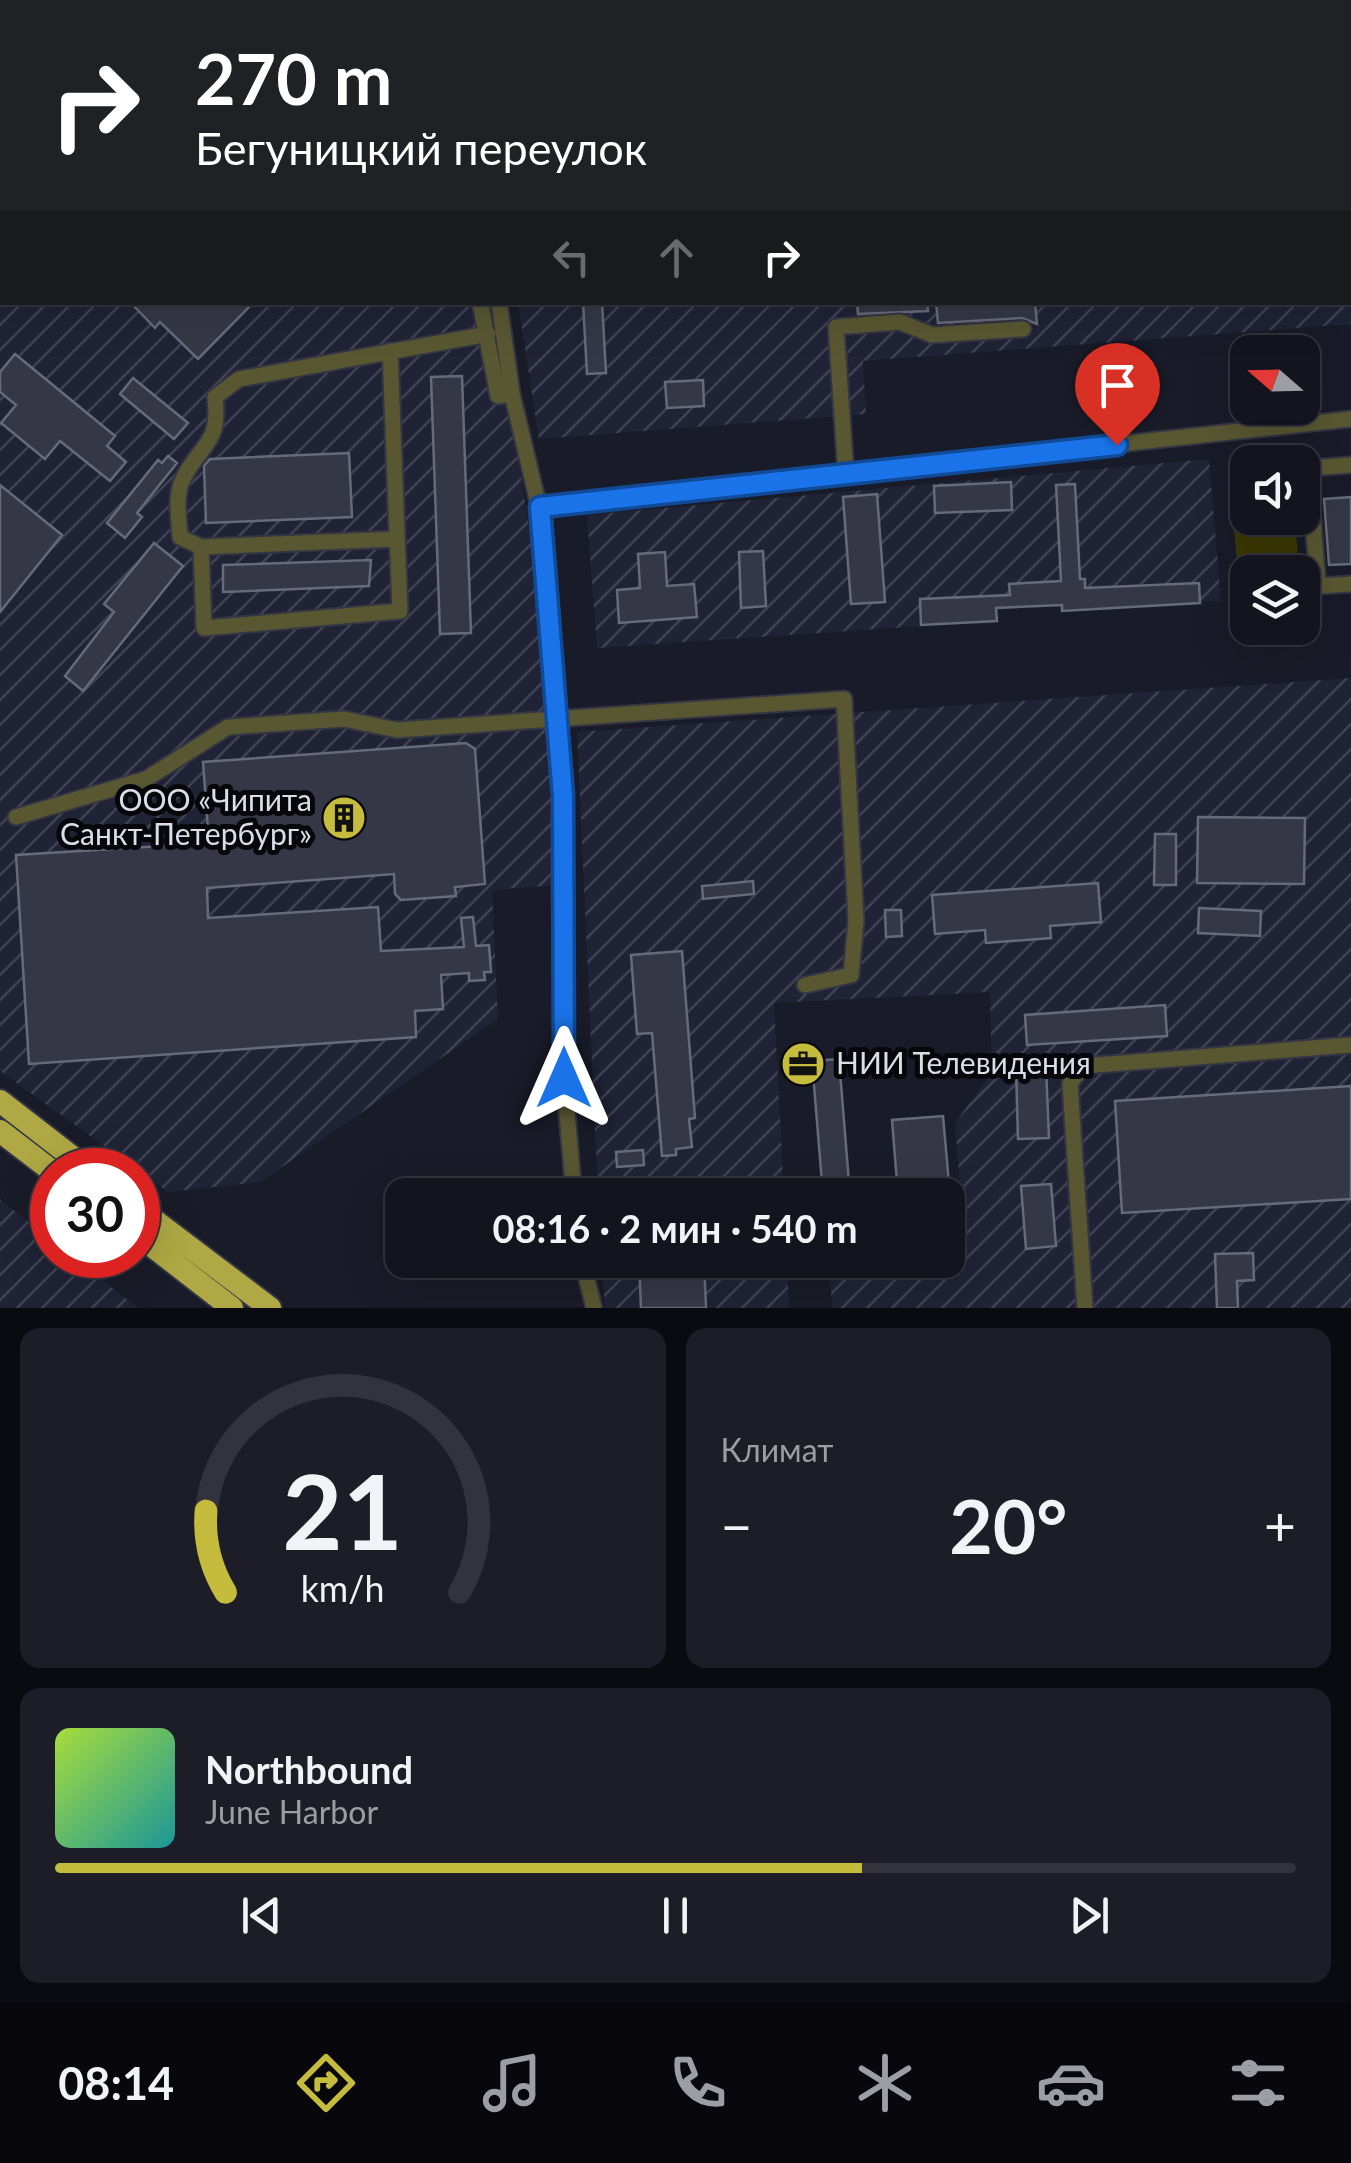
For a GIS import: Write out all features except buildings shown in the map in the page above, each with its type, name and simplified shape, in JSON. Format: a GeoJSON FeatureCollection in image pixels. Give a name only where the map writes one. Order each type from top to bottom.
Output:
{"type":"FeatureCollection","features":[{"type":"Feature","properties":{"kind":"highway"},"geometry":{"type":"LineString","coordinates":[[0,1100],[61,1148]]}},
{"type":"Feature","properties":{"kind":"highway"},"geometry":{"type":"LineString","coordinates":[[0,1131],[30,1154]]}},
{"type":"Feature","properties":{"kind":"highway"},"geometry":{"type":"LineString","coordinates":[[160,1225],[270,1308]]}},
{"type":"Feature","properties":{"kind":"highway"},"geometry":{"type":"LineString","coordinates":[[160,1252],[232,1308]]}},
{"type":"Feature","properties":{"kind":"street"},"geometry":{"type":"LineString","coordinates":[[481,305],[498,396],[512,394]]}},
{"type":"Feature","properties":{"kind":"street"},"geometry":{"type":"LineString","coordinates":[[499,305],[512,394],[540,507],[559,720],[566,871],[564,1078],[573,1178]]}},
{"type":"Feature","properties":{"kind":"street"},"geometry":{"type":"LineString","coordinates":[[846,474],[836,327],[900,322],[932,335],[1023,329]]}},
{"type":"Feature","properties":{"kind":"street"},"geometry":{"type":"LineString","coordinates":[[397,539],[201,547],[180,536],[179,491],[213,440],[218,423],[216,397],[239,379],[488,334]]}},
{"type":"Feature","properties":{"kind":"street"},"geometry":{"type":"LineString","coordinates":[[201,547],[204,628],[400,610],[390,351]]}},
{"type":"Feature","properties":{"kind":"street"},"geometry":{"type":"LineString","coordinates":[[540,507],[1351,420]]}},
{"type":"Feature","properties":{"kind":"street"},"geometry":{"type":"LineString","coordinates":[[1351,465],[1309,468],[1318,586],[1351,584]]}},
{"type":"Feature","properties":{"kind":"street"},"geometry":{"type":"LineString","coordinates":[[16,817],[146,779],[228,727],[344,719],[397,730],[844,699],[856,921],[851,975],[805,986]]}},
{"type":"Feature","properties":{"kind":"street"},"geometry":{"type":"LineString","coordinates":[[1085,1308],[1070,1084],[1074,1074],[1083,1066],[1351,1045]]}},
{"type":"Feature","properties":{"kind":"street"},"geometry":{"type":"LineString","coordinates":[[586,1278],[594,1308]]}},
{"type":"Feature","properties":{"kind":"shaded area"},"geometry":{"type":"Polygon","coordinates":[[[0,305],[494,305],[528,521],[553,744],[558,885],[492,890],[498,1019],[260,1182],[168,1192],[160,1186],[160,1148],[107,1148],[0,1071],[0,305]]]}},
{"type":"Feature","properties":{"kind":"shaded area"},"geometry":{"type":"Polygon","coordinates":[[[518,305],[1351,305],[1351,324],[863,361],[866,414],[539,439],[518,305]]]}},
{"type":"Feature","properties":{"kind":"shaded area"},"geometry":{"type":"Polygon","coordinates":[[[1209,459],[1221,601],[1062,611],[1061,605],[997,608],[997,621],[597,648],[587,515],[1209,459]]]}},
{"type":"Feature","properties":{"kind":"shaded area"},"geometry":{"type":"Polygon","coordinates":[[[1235,535],[1296,535],[1298,555],[1236,555],[1235,535]]]}},
{"type":"Feature","properties":{"kind":"shaded area"},"geometry":{"type":"Polygon","coordinates":[[[1351,678],[1351,1308],[832,1308],[830,1278],[965,1278],[965,1178],[960,1178],[955,1123],[992,1072],[990,992],[774,1003],[783,1178],[597,1178],[577,732],[1351,678]]]}},
{"type":"Feature","properties":{"kind":"shaded area"},"geometry":{"type":"Polygon","coordinates":[[[0,1199],[30,1223],[30,1278],[100,1278],[138,1308],[0,1308],[0,1199]]]}},
{"type":"Feature","properties":{"kind":"shaded area"},"geometry":{"type":"Polygon","coordinates":[[[603,1278],[788,1278],[789,1308],[605,1308],[603,1278]]]}},
{"type":"Feature","properties":{"kind":"place","name":"ООО «Чипита Санкт-Петербург»"},"geometry":{"type":"Point","coordinates":[344,818]}},
{"type":"Feature","properties":{"kind":"place","name":"НИИ Телевидения"},"geometry":{"type":"Point","coordinates":[803,1064]}},
{"type":"Feature","properties":{"kind":"route"},"geometry":{"type":"LineString","coordinates":[[564,1078],[563,796],[540,507],[1117,445]]}}]}
